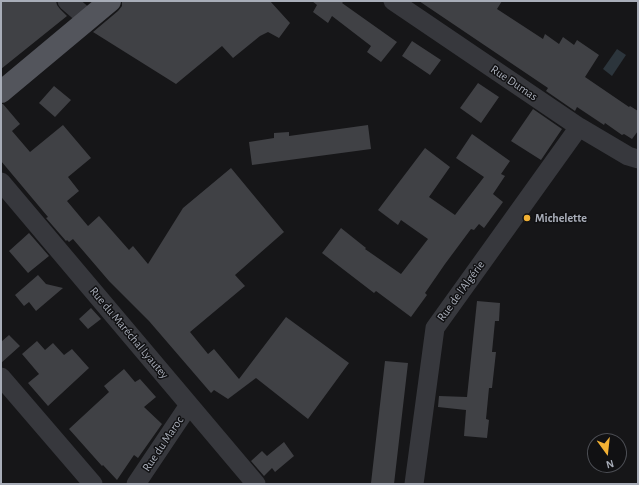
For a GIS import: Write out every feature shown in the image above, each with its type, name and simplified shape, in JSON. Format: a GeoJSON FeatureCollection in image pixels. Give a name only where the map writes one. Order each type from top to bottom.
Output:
{"type":"FeatureCollection","features":[{"type":"Feature","properties":{"kind":"main road"},"geometry":{"type":"LineString","coordinates":[[1,92],[110,1]]}},
{"type":"Feature","properties":{"kind":"street"},"geometry":{"type":"LineString","coordinates":[[67,1],[88,20]]}},
{"type":"Feature","properties":{"kind":"street","name":"Rue Dumas"},"geometry":{"type":"LineString","coordinates":[[393,1],[578,127],[628,156],[638,159]]}},
{"type":"Feature","properties":{"kind":"street","name":"Rue de l'Algérie"},"geometry":{"type":"LineString","coordinates":[[414,484],[435,328],[578,127]]}},
{"type":"Feature","properties":{"kind":"street","name":"Rue du Maréchal Lyautey"},"geometry":{"type":"LineString","coordinates":[[1,182],[256,484]]}},
{"type":"Feature","properties":{"kind":"street"},"geometry":{"type":"LineString","coordinates":[[1,378],[93,484]]}},
{"type":"Feature","properties":{"kind":"street","name":"Rue du Maroc"},"geometry":{"type":"LineString","coordinates":[[136,484],[189,404]]}},
{"type":"Feature","properties":{"kind":"shaded area"},"geometry":{"type":"Polygon","coordinates":[[[617,49],[626,55],[612,76],[603,69],[617,49]]]}},
{"type":"Feature","properties":{"kind":"building"},"geometry":{"type":"Polygon","coordinates":[[[1,1],[56,1],[57,5],[67,16],[1,69],[1,1]]]}},
{"type":"Feature","properties":{"kind":"building"},"geometry":{"type":"Polygon","coordinates":[[[122,1],[270,1],[290,23],[279,38],[268,32],[260,36],[233,58],[222,46],[176,84],[93,32],[118,11],[122,6],[122,1]]]}},
{"type":"Feature","properties":{"kind":"building"},"geometry":{"type":"Polygon","coordinates":[[[312,1],[344,1],[342,3],[397,42],[381,62],[367,52],[371,46],[332,16],[328,23],[313,12],[317,5],[312,1]]]}},
{"type":"Feature","properties":{"kind":"building"},"geometry":{"type":"Polygon","coordinates":[[[419,1],[502,1],[497,9],[543,39],[545,34],[559,44],[563,37],[574,45],[577,40],[599,55],[585,77],[629,107],[630,106],[638,111],[638,131],[632,139],[624,134],[622,135],[605,123],[604,125],[577,107],[575,111],[546,91],[548,88],[419,1]]]}},
{"type":"Feature","properties":{"kind":"building"},"geometry":{"type":"Polygon","coordinates":[[[412,41],[441,60],[430,75],[402,56],[412,41]]]}},
{"type":"Feature","properties":{"kind":"building"},"geometry":{"type":"Polygon","coordinates":[[[478,83],[499,97],[481,123],[460,108],[478,83]]]}},
{"type":"Feature","properties":{"kind":"building"},"geometry":{"type":"Polygon","coordinates":[[[54,86],[71,100],[55,117],[39,103],[54,86]]]}},
{"type":"Feature","properties":{"kind":"building"},"geometry":{"type":"Polygon","coordinates":[[[1,104],[3,104],[20,124],[12,131],[30,152],[63,125],[91,158],[68,177],[79,191],[67,201],[88,226],[99,216],[129,250],[133,246],[148,264],[183,208],[231,168],[284,232],[235,275],[245,286],[190,332],[208,354],[214,349],[239,379],[286,317],[349,363],[308,419],[256,378],[228,399],[214,390],[211,393],[149,321],[109,281],[73,239],[69,242],[67,240],[66,241],[1,161],[1,104]]]}},
{"type":"Feature","properties":{"kind":"building"},"geometry":{"type":"Polygon","coordinates":[[[533,109],[562,129],[541,160],[511,141],[533,109]]]}},
{"type":"Feature","properties":{"kind":"building"},"geometry":{"type":"Polygon","coordinates":[[[368,125],[371,149],[252,165],[249,142],[274,138],[274,133],[289,132],[289,136],[368,125]]]}},
{"type":"Feature","properties":{"kind":"building"},"geometry":{"type":"Polygon","coordinates":[[[472,134],[510,161],[501,174],[505,176],[493,194],[503,202],[484,228],[479,224],[474,230],[471,229],[425,293],[427,295],[411,317],[376,291],[374,293],[322,253],[341,228],[366,248],[365,249],[401,274],[428,239],[401,220],[398,225],[378,210],[425,148],[450,167],[429,197],[455,215],[484,177],[456,158],[472,134]]]}},
{"type":"Feature","properties":{"kind":"building"},"geometry":{"type":"Polygon","coordinates":[[[29,233],[49,256],[28,273],[9,251],[29,233]]]}},
{"type":"Feature","properties":{"kind":"building"},"geometry":{"type":"Polygon","coordinates":[[[38,275],[46,284],[63,288],[36,311],[29,302],[24,306],[15,295],[38,275]]]}},
{"type":"Feature","properties":{"kind":"building"},"geometry":{"type":"Polygon","coordinates":[[[477,301],[500,303],[499,321],[495,321],[492,352],[496,352],[492,388],[489,388],[486,419],[489,420],[487,438],[464,436],[466,410],[438,407],[439,396],[467,397],[477,301]]]}},
{"type":"Feature","properties":{"kind":"building"},"geometry":{"type":"Polygon","coordinates":[[[91,308],[101,319],[88,329],[79,319],[91,308]]]}},
{"type":"Feature","properties":{"kind":"building"},"geometry":{"type":"Polygon","coordinates":[[[9,335],[20,346],[1,363],[1,342],[9,335]]]}},
{"type":"Feature","properties":{"kind":"building"},"geometry":{"type":"Polygon","coordinates":[[[37,341],[45,350],[53,343],[64,355],[72,349],[89,368],[48,406],[28,383],[39,374],[22,354],[37,341]]]}},
{"type":"Feature","properties":{"kind":"building"},"geometry":{"type":"Polygon","coordinates":[[[385,361],[408,363],[394,484],[371,483],[385,361]]]}},
{"type":"Feature","properties":{"kind":"building"},"geometry":{"type":"Polygon","coordinates":[[[124,369],[135,382],[140,379],[156,397],[144,407],[162,424],[138,458],[134,455],[117,480],[103,465],[102,466],[69,429],[109,392],[104,386],[124,369]]]}},
{"type":"Feature","properties":{"kind":"building"},"geometry":{"type":"Polygon","coordinates":[[[284,442],[294,456],[275,472],[272,468],[264,476],[251,461],[262,451],[267,456],[284,442]]]}},
{"type":"Feature","properties":{"kind":"place","name":"Michelette"},"geometry":{"type":"Point","coordinates":[527,218]}}]}
